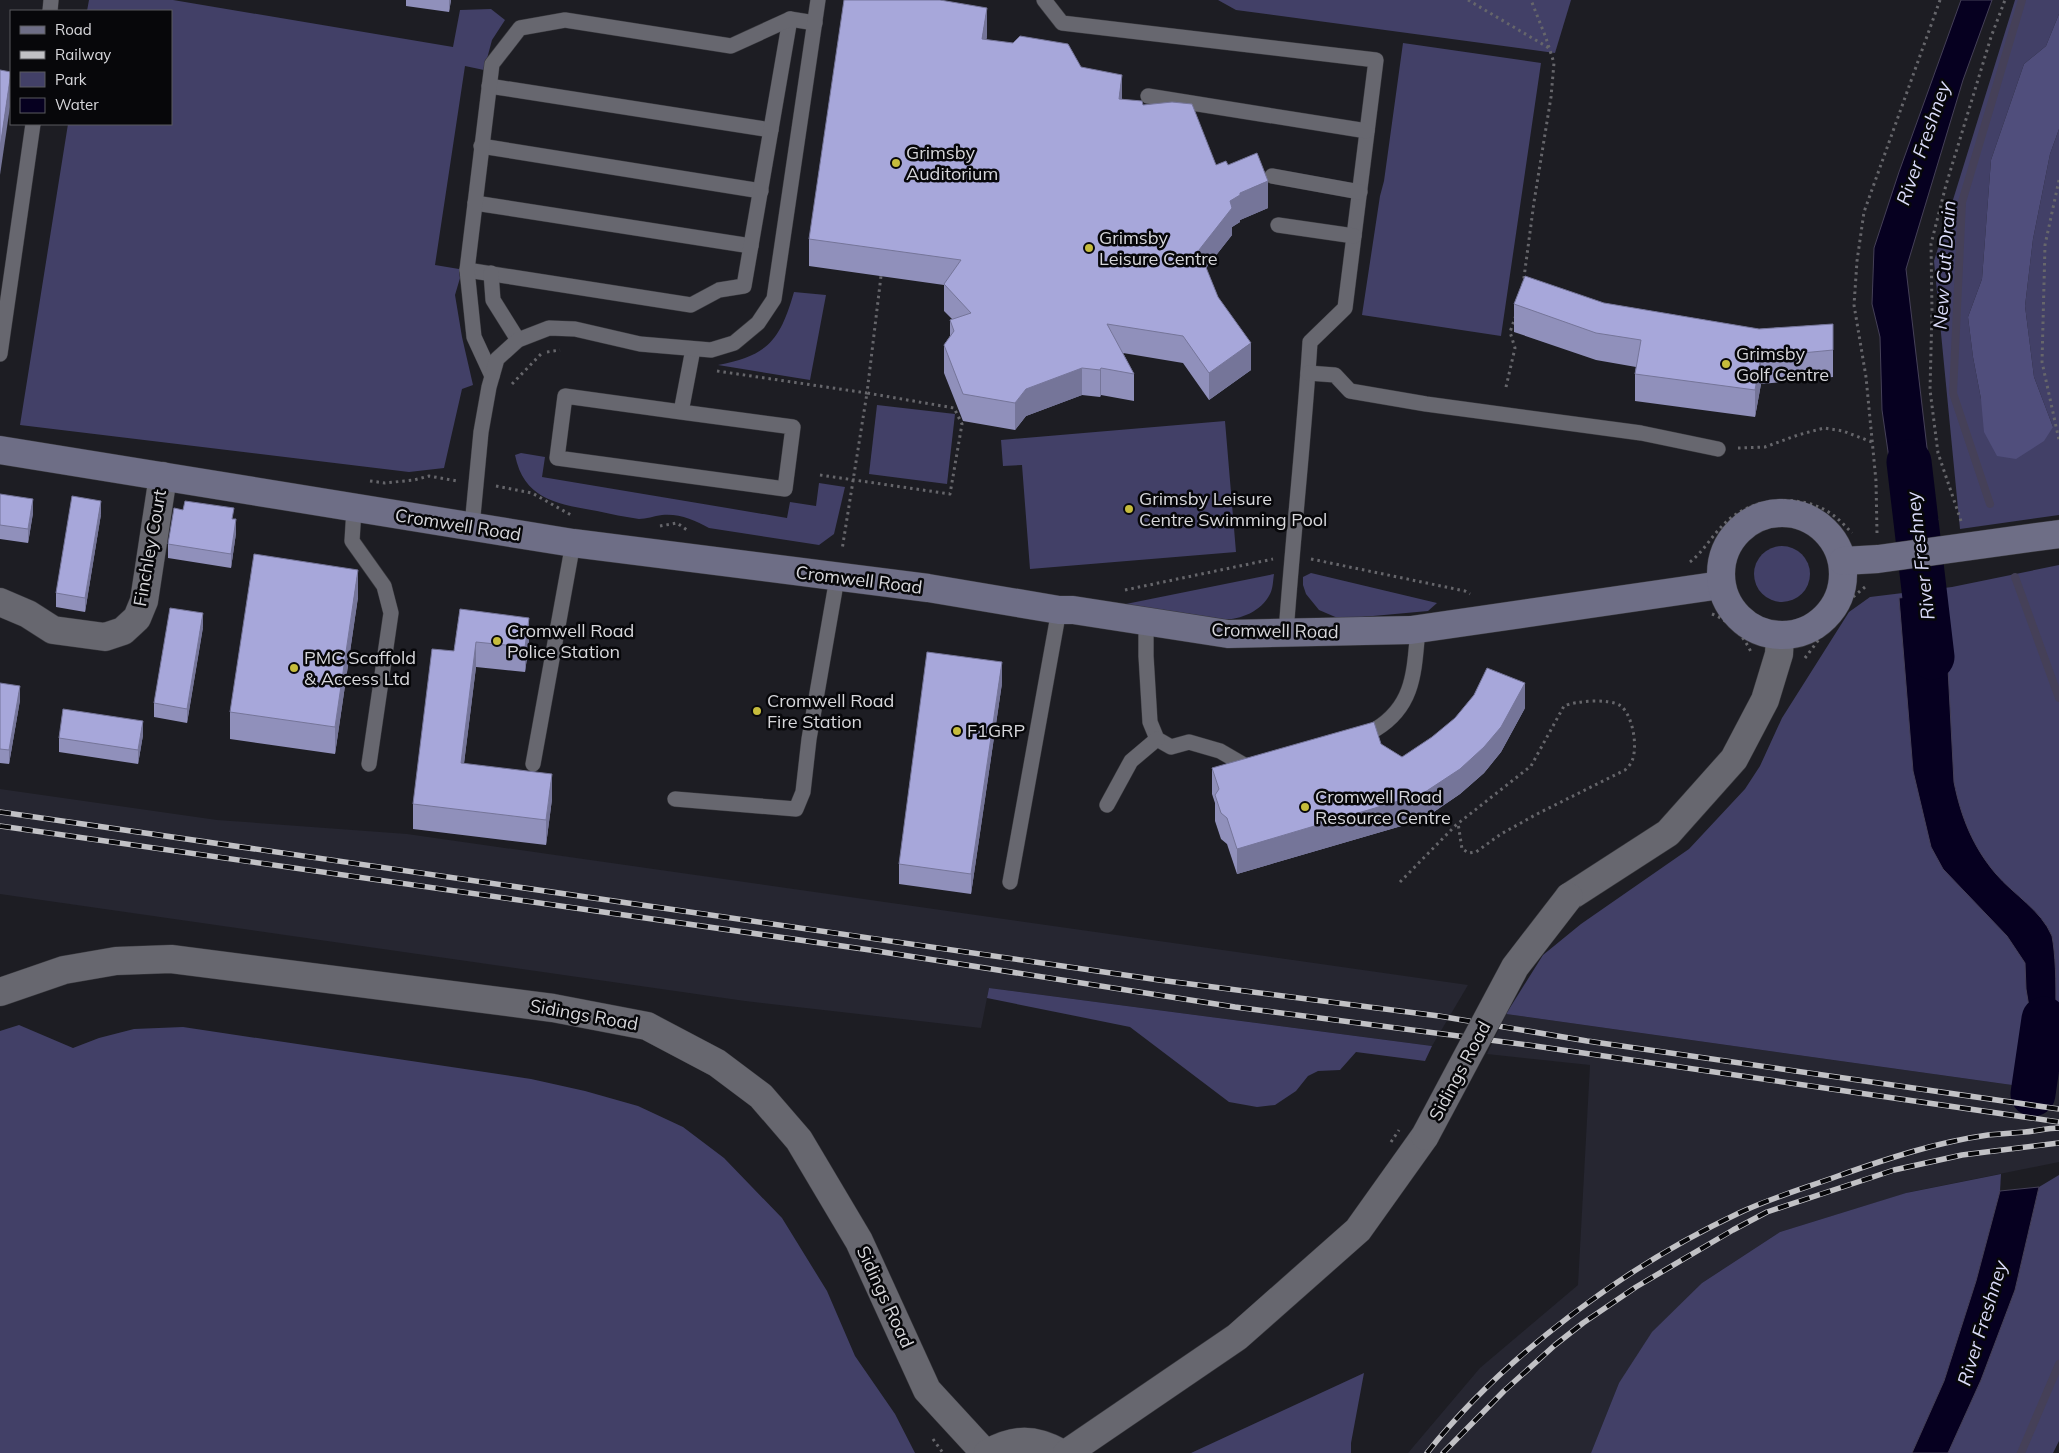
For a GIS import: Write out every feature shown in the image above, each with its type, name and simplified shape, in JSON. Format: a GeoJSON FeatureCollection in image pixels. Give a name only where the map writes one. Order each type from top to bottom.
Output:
{"type":"FeatureCollection","features":[{"type":"Feature","properties":{"kind":"street","name":"Cromwell Road"},"geometry":{"type":"LineString","coordinates":[[0,450],[572,543],[928,588],[1059,610],[1073,610],[1228,634],[1418,629],[1721,584]]}},
{"type":"Feature","properties":{"kind":"street","name":"Finchley Court"},"geometry":{"type":"LineString","coordinates":[[0,602],[28,614],[53,630],[105,637],[123,631],[137,618],[144,601],[163,476]]}},
{"type":"Feature","properties":{"kind":"street"},"geometry":{"type":"LineString","coordinates":[[1781,512],[1802,515],[1821,525],[1835,541],[1843,561],[1844,583],[1836,604],[1822,622],[1803,632],[1780,636],[1760,632],[1742,621],[1728,604],[1721,584],[1721,563],[1728,543],[1742,527],[1760,516],[1781,512]]}},
{"type":"Feature","properties":{"kind":"street"},"geometry":{"type":"LineString","coordinates":[[1843,561],[1884,543],[1966,546],[2059,534]]}},
{"type":"Feature","properties":{"kind":"street","name":"Sidings Road"},"geometry":{"type":"LineString","coordinates":[[1067,1453],[1237,1337],[1358,1230],[1425,1136],[1516,967],[1569,897],[1668,832],[1734,759],[1765,700],[1779,654],[1780,636]]}},
{"type":"Feature","properties":{"kind":"street","name":"Sidings Road"},"geometry":{"type":"LineString","coordinates":[[0,992],[64,970],[116,961],[171,959],[553,1008],[647,1026],[716,1063],[761,1096],[798,1140],[859,1241],[927,1390],[987,1453],[1004,1444],[1025,1441],[1046,1444],[1060,1453]]}},
{"type":"Feature","properties":{"kind":"lane"},"geometry":{"type":"LineString","coordinates":[[472,526],[481,432],[492,376],[497,359],[518,340],[549,328],[575,329],[640,344],[712,350],[734,343],[758,323],[774,299],[818,0]]}},
{"type":"Feature","properties":{"kind":"lane"},"geometry":{"type":"LineString","coordinates":[[1044,0],[1062,23],[1376,60],[1345,308],[1310,342],[1286,633]]}},
{"type":"Feature","properties":{"kind":"lane"},"geometry":{"type":"LineString","coordinates":[[492,376],[474,337],[467,270],[492,64],[520,28],[565,20],[731,46],[790,19],[815,23]]}},
{"type":"Feature","properties":{"kind":"lane"},"geometry":{"type":"LineString","coordinates":[[467,270],[691,305],[719,290],[744,286],[790,19]]}},
{"type":"Feature","properties":{"kind":"lane"},"geometry":{"type":"LineString","coordinates":[[489,86],[771,130]]}},
{"type":"Feature","properties":{"kind":"lane"},"geometry":{"type":"LineString","coordinates":[[1148,96],[1368,131]]}},
{"type":"Feature","properties":{"kind":"lane"},"geometry":{"type":"LineString","coordinates":[[0,354],[33,125]]}},
{"type":"Feature","properties":{"kind":"lane"},"geometry":{"type":"LineString","coordinates":[[481,146],[761,190]]}},
{"type":"Feature","properties":{"kind":"lane"},"geometry":{"type":"LineString","coordinates":[[1272,176],[1360,192]]}},
{"type":"Feature","properties":{"kind":"lane"},"geometry":{"type":"LineString","coordinates":[[475,203],[751,246]]}},
{"type":"Feature","properties":{"kind":"lane"},"geometry":{"type":"LineString","coordinates":[[1278,225],[1354,236]]}},
{"type":"Feature","properties":{"kind":"lane"},"geometry":{"type":"LineString","coordinates":[[491,273],[493,300],[518,340]]}},
{"type":"Feature","properties":{"kind":"lane"},"geometry":{"type":"LineString","coordinates":[[681,412],[693,349]]}},
{"type":"Feature","properties":{"kind":"lane"},"geometry":{"type":"LineString","coordinates":[[1308,373],[1335,375],[1350,391],[1426,404],[1641,433],[1718,449]]}},
{"type":"Feature","properties":{"kind":"lane"},"geometry":{"type":"LineString","coordinates":[[565,396],[681,412],[793,426],[785,489],[557,458],[565,396]]}},
{"type":"Feature","properties":{"kind":"lane"},"geometry":{"type":"LineString","coordinates":[[354,509],[352,541],[384,586],[391,613],[370,764]]}},
{"type":"Feature","properties":{"kind":"lane"},"geometry":{"type":"LineString","coordinates":[[533,764],[572,543]]}},
{"type":"Feature","properties":{"kind":"lane"},"geometry":{"type":"LineString","coordinates":[[675,799],[796,809],[803,792],[809,739],[837,578]]}},
{"type":"Feature","properties":{"kind":"lane"},"geometry":{"type":"LineString","coordinates":[[1010,882],[1059,610]]}},
{"type":"Feature","properties":{"kind":"lane"},"geometry":{"type":"LineString","coordinates":[[1146,621],[1150,722],[1157,739],[1171,747],[1189,742],[1220,751],[1251,769],[1270,764]]}},
{"type":"Feature","properties":{"kind":"lane"},"geometry":{"type":"LineString","coordinates":[[1344,742],[1363,736],[1388,722],[1404,702],[1412,678],[1418,629]]}},
{"type":"Feature","properties":{"kind":"lane"},"geometry":{"type":"LineString","coordinates":[[1106,805],[1131,761],[1157,739]]}},
{"type":"Feature","properties":{"kind":"path"},"geometry":{"type":"LineString","coordinates":[[1468,0],[1550,48]]}},
{"type":"Feature","properties":{"kind":"path"},"geometry":{"type":"LineString","coordinates":[[1522,294],[1534,202],[1551,97],[1554,63],[1531,0]]}},
{"type":"Feature","properties":{"kind":"path"},"geometry":{"type":"LineString","coordinates":[[1884,543],[1866,377],[1854,305],[1864,212],[1940,0]]}},
{"type":"Feature","properties":{"kind":"path"},"geometry":{"type":"LineString","coordinates":[[1966,546],[1938,453],[1930,390],[1931,244],[1949,175],[1991,37],[2005,0]]}},
{"type":"Feature","properties":{"kind":"path"},"geometry":{"type":"LineString","coordinates":[[2059,180],[2045,244],[2042,362],[2059,440]]}},
{"type":"Feature","properties":{"kind":"path"},"geometry":{"type":"LineString","coordinates":[[1506,387],[1515,348],[1510,332],[1516,313]]}},
{"type":"Feature","properties":{"kind":"path"},"geometry":{"type":"LineString","coordinates":[[820,476],[853,480],[950,494],[962,424],[954,408],[868,393],[853,480],[837,578]]}},
{"type":"Feature","properties":{"kind":"path"},"geometry":{"type":"LineString","coordinates":[[1718,449],[1765,447],[1824,428],[1843,431],[1872,442]]}},
{"type":"Feature","properties":{"kind":"path"},"geometry":{"type":"LineString","coordinates":[[1687,564],[1699,554],[1724,523],[1748,508],[1776,500],[1805,502],[1832,514],[1853,534],[1861,534]]}},
{"type":"Feature","properties":{"kind":"path"},"geometry":{"type":"LineString","coordinates":[[1869,535],[1884,543]]}},
{"type":"Feature","properties":{"kind":"path"},"geometry":{"type":"LineString","coordinates":[[1806,658],[1847,602],[1868,586]]}},
{"type":"Feature","properties":{"kind":"path"},"geometry":{"type":"LineString","coordinates":[[1703,611],[1720,617],[1736,629],[1752,655]]}},
{"type":"Feature","properties":{"kind":"path"},"geometry":{"type":"LineString","coordinates":[[1400,882],[1458,823],[1531,766],[1564,706],[1576,702],[1611,702],[1620,706],[1627,714],[1635,738],[1635,751],[1632,762],[1625,770],[1515,826],[1476,852],[1469,853],[1462,849],[1458,823]]}},
{"type":"Feature","properties":{"kind":"path"},"geometry":{"type":"LineString","coordinates":[[1385,1149],[1391,1142]]}},
{"type":"Feature","properties":{"kind":"path"},"geometry":{"type":"LineString","coordinates":[[930,1433],[943,1453]]}},
{"type":"Feature","properties":{"kind":"shaded area"},"geometry":{"type":"Polygon","coordinates":[[[2059,14],[2059,129],[2050,154],[2033,239],[2025,306],[2034,377],[2053,427],[2044,441],[2016,459],[1997,456],[1984,432],[1981,399],[1968,317],[1982,279],[1991,160],[2024,64],[2046,46],[2059,14]]]}},
{"type":"Feature","properties":{"kind":"shaded area"},"geometry":{"type":"Polygon","coordinates":[[[0,789],[217,820],[407,834],[1468,985],[1432,1046],[989,988],[981,1028],[745,1001],[0,894],[0,789]]]}},
{"type":"Feature","properties":{"kind":"shaded area"},"geometry":{"type":"Polygon","coordinates":[[[1506,1014],[2012,1085],[2059,1073],[2059,1162],[1910,1192],[1780,1232],[1702,1283],[1619,1383],[1591,1453],[1408,1453],[1480,1368],[1578,1285],[1590,1065],[1487,1054],[1506,1014]]]}},
{"type":"Feature","properties":{"kind":"green space"},"geometry":{"type":"Polygon","coordinates":[[[89,0],[173,0],[453,47],[460,10],[491,9],[505,20],[492,40],[484,70],[465,66],[435,265],[459,269],[460,278],[455,295],[473,385],[462,389],[444,468],[409,472],[20,425],[68,125],[172,125],[172,10],[87,10],[89,0]]]}},
{"type":"Feature","properties":{"kind":"green space"},"geometry":{"type":"Polygon","coordinates":[[[1218,0],[1571,0],[1555,53],[1236,10],[1218,0]]]}},
{"type":"Feature","properties":{"kind":"green space"},"geometry":{"type":"Polygon","coordinates":[[[2015,0],[2059,0],[2059,14],[2046,46],[2024,64],[1991,160],[1982,279],[1968,317],[1981,399],[2053,427],[2034,377],[2025,306],[2033,239],[2050,154],[2059,129],[2059,515],[1960,529],[1934,261],[2015,0]]]}},
{"type":"Feature","properties":{"kind":"green space"},"geometry":{"type":"Polygon","coordinates":[[[1403,43],[1541,63],[1501,336],[1362,315],[1380,196],[1384,181],[1403,43]]]}},
{"type":"Feature","properties":{"kind":"green space"},"geometry":{"type":"Polygon","coordinates":[[[794,292],[826,295],[810,380],[718,365],[749,356],[770,343],[783,322],[794,292]]]}},
{"type":"Feature","properties":{"kind":"green space"},"geometry":{"type":"Polygon","coordinates":[[[877,405],[955,414],[947,484],[869,474],[877,405]]]}},
{"type":"Feature","properties":{"kind":"green space","name":"Grimsby Leisure Centre Swimming Pool"},"geometry":{"type":"Polygon","coordinates":[[[1225,421],[1236,552],[1030,569],[1022,465],[1003,466],[1001,440],[1225,421]]]}},
{"type":"Feature","properties":{"kind":"green space"},"geometry":{"type":"Polygon","coordinates":[[[521,453],[545,457],[542,477],[787,518],[790,502],[816,506],[819,483],[845,487],[834,534],[819,545],[709,528],[692,520],[674,515],[639,519],[556,502],[535,491],[526,482],[515,455],[521,453]]]}},
{"type":"Feature","properties":{"kind":"green space"},"geometry":{"type":"Polygon","coordinates":[[[1776,546],[1788,546],[1802,554],[1810,568],[1808,585],[1802,594],[1788,602],[1776,602],[1766,597],[1759,590],[1754,580],[1754,568],[1759,558],[1766,551],[1776,546]]]}},
{"type":"Feature","properties":{"kind":"green space"},"geometry":{"type":"Polygon","coordinates":[[[2059,565],[2059,1073],[2054,1073],[2051,1089],[1506,1014],[1543,955],[1581,924],[1689,849],[1745,789],[1760,766],[1782,718],[1849,612],[1870,597],[1952,587],[2059,565]]]}},
{"type":"Feature","properties":{"kind":"green space"},"geometry":{"type":"Polygon","coordinates":[[[1311,573],[1437,603],[1428,611],[1340,619],[1319,610],[1306,594],[1303,577],[1311,573]]]}},
{"type":"Feature","properties":{"kind":"green space"},"geometry":{"type":"Polygon","coordinates":[[[1274,574],[1272,590],[1261,606],[1237,618],[1223,620],[1111,607],[1274,574]]]}},
{"type":"Feature","properties":{"kind":"green space"},"geometry":{"type":"Polygon","coordinates":[[[989,988],[1432,1046],[1425,1061],[1356,1052],[1340,1070],[1318,1071],[1308,1076],[1296,1091],[1275,1105],[1257,1107],[1229,1102],[1130,1027],[987,998],[989,988]]]}},
{"type":"Feature","properties":{"kind":"green space"},"geometry":{"type":"Polygon","coordinates":[[[19,1025],[73,1048],[99,1038],[134,1029],[183,1027],[531,1079],[585,1091],[638,1106],[683,1127],[724,1158],[782,1218],[827,1291],[855,1356],[895,1414],[915,1453],[0,1453],[0,1031],[19,1025]]]}},
{"type":"Feature","properties":{"kind":"green space"},"geometry":{"type":"Polygon","coordinates":[[[2001,1174],[2000,1191],[1976,1281],[1944,1381],[1912,1453],[1591,1453],[1619,1383],[1652,1332],[1702,1283],[1780,1232],[1906,1193],[2001,1174]]]}},
{"type":"Feature","properties":{"kind":"green space"},"geometry":{"type":"Polygon","coordinates":[[[2059,1175],[2059,1441],[2053,1453],[1948,1453],[1981,1380],[2015,1290],[2039,1187],[2059,1175]]]}},
{"type":"Feature","properties":{"kind":"green space"},"geometry":{"type":"Polygon","coordinates":[[[1364,1373],[1351,1443],[1351,1453],[1191,1453],[1364,1373]]]}},
{"type":"Feature","properties":{"kind":"water"},"geometry":{"type":"Polygon","coordinates":[[[1961,0],[1992,0],[1963,80],[1906,269],[1933,499],[1938,520],[1899,528],[1882,410],[1880,337],[1872,304],[1874,248],[1899,172],[1961,0]]]}},
{"type":"Feature","properties":{"kind":"water"},"geometry":{"type":"Polygon","coordinates":[[[1944,593],[1954,782],[1960,807],[1974,842],[1988,864],[2003,882],[2041,918],[2052,936],[2056,988],[2052,1083],[2014,1079],[2029,1007],[2025,963],[2007,936],[1943,869],[1931,847],[1913,771],[1899,598],[1944,593]]]}},
{"type":"Feature","properties":{"kind":"water"},"geometry":{"type":"Polygon","coordinates":[[[2039,1187],[2015,1290],[1981,1380],[1948,1453],[1912,1453],[1944,1381],[1976,1281],[2000,1191],[2039,1187]]]}},
{"type":"Feature","properties":{"kind":"building"},"geometry":{"type":"Polygon","coordinates":[[[844,0],[940,0],[987,8],[982,39],[1013,43],[1020,36],[1068,44],[1081,67],[1122,75],[1119,99],[1142,101],[1143,105],[1172,102],[1192,104],[1216,165],[1226,161],[1228,165],[1257,153],[1268,181],[1240,193],[1240,195],[1230,201],[1232,208],[1199,250],[1218,297],[1251,343],[1209,373],[1183,336],[1107,324],[1134,374],[1101,368],[1100,370],[1082,368],[1026,389],[1015,403],[963,394],[944,345],[954,331],[950,320],[971,313],[944,284],[961,260],[809,239],[844,0]]]}},
{"type":"Feature","properties":{"kind":"building"},"geometry":{"type":"Polygon","coordinates":[[[0,70],[10,72],[10,79],[0,148],[0,70]]]}},
{"type":"Feature","properties":{"kind":"building"},"geometry":{"type":"Polygon","coordinates":[[[1525,276],[1604,303],[1759,329],[1833,324],[1833,350],[1761,357],[1755,390],[1635,374],[1641,340],[1596,333],[1514,304],[1525,276]]]}},
{"type":"Feature","properties":{"kind":"building"},"geometry":{"type":"Polygon","coordinates":[[[0,494],[33,499],[28,529],[0,525],[0,494]]]}},
{"type":"Feature","properties":{"kind":"building"},"geometry":{"type":"Polygon","coordinates":[[[72,496],[101,501],[85,598],[56,593],[72,496]]]}},
{"type":"Feature","properties":{"kind":"building"},"geometry":{"type":"Polygon","coordinates":[[[185,501],[234,508],[232,519],[236,519],[231,554],[168,544],[174,508],[183,510],[185,501]]]}},
{"type":"Feature","properties":{"kind":"building","name":"PMC Scaffold & Access Ltd"},"geometry":{"type":"Polygon","coordinates":[[[254,554],[358,570],[335,727],[230,712],[254,554]]]}},
{"type":"Feature","properties":{"kind":"building"},"geometry":{"type":"Polygon","coordinates":[[[170,608],[203,613],[187,709],[154,703],[170,608]]]}},
{"type":"Feature","properties":{"kind":"building"},"geometry":{"type":"Polygon","coordinates":[[[460,609],[529,618],[525,647],[476,642],[461,763],[552,774],[546,820],[413,804],[432,649],[454,651],[460,609]]]}},
{"type":"Feature","properties":{"kind":"building"},"geometry":{"type":"Polygon","coordinates":[[[927,652],[1002,662],[971,874],[899,864],[927,652]]]}},
{"type":"Feature","properties":{"kind":"building"},"geometry":{"type":"Polygon","coordinates":[[[1487,668],[1525,683],[1501,727],[1484,747],[1460,769],[1422,794],[1237,849],[1227,818],[1221,813],[1215,795],[1219,789],[1212,768],[1374,722],[1381,744],[1402,757],[1432,737],[1455,718],[1474,695],[1487,668]]]}},
{"type":"Feature","properties":{"kind":"building"},"geometry":{"type":"Polygon","coordinates":[[[0,683],[20,686],[9,750],[0,749],[0,683]]]}},
{"type":"Feature","properties":{"kind":"building"},"geometry":{"type":"Polygon","coordinates":[[[63,709],[143,721],[138,750],[59,738],[63,709]]]}},
{"type":"Feature","properties":{"kind":"waterway","name":"New Cut Drain"},"geometry":{"type":"LineString","coordinates":[[1990,504],[1953,393],[1962,202],[2022,0]]}},
{"type":"Feature","properties":{"kind":"waterway","name":"River Freshney"},"geometry":{"type":"LineString","coordinates":[[1909,462],[1932,657]]}},
{"type":"Feature","properties":{"kind":"waterway","name":"New Cut Drain"},"geometry":{"type":"LineString","coordinates":[[2015,577],[2059,698]]}},
{"type":"Feature","properties":{"kind":"waterway","name":"River Freshney"},"geometry":{"type":"LineString","coordinates":[[2033,1094],[2044,1019]]}},
{"type":"Feature","properties":{"kind":"waterway","name":"New Cut Drain"},"geometry":{"type":"LineString","coordinates":[[2021,1453],[2059,1364]]}},
{"type":"Feature","properties":{"kind":"railway"},"geometry":{"type":"LineString","coordinates":[[0,812],[1159,980],[1439,1016],[1587,1041],[2059,1109]]}},
{"type":"Feature","properties":{"kind":"railway"},"geometry":{"type":"LineString","coordinates":[[0,826],[870,950],[1235,1007],[1528,1045],[2059,1122]]}},
{"type":"Feature","properties":{"kind":"railway"},"geometry":{"type":"LineString","coordinates":[[1427,1453],[1458,1417],[1530,1348],[1611,1286],[1696,1235],[1739,1213],[1788,1193],[1912,1152],[1969,1138],[2059,1128]]}},
{"type":"Feature","properties":{"kind":"railway"},"geometry":{"type":"LineString","coordinates":[[1443,1453],[1504,1391],[1555,1345],[1583,1323],[1636,1287],[1767,1212],[1894,1170],[1962,1155],[2059,1143]]}},
{"type":"Feature","properties":{"kind":"place","name":"Grimsby Auditorium"},"geometry":{"type":"Point","coordinates":[896,163]}},
{"type":"Feature","properties":{"kind":"place","name":"Grimsby Leisure Centre"},"geometry":{"type":"Point","coordinates":[1089,248]}},
{"type":"Feature","properties":{"kind":"place","name":"Grimsby Golf Centre"},"geometry":{"type":"Point","coordinates":[1726,364]}},
{"type":"Feature","properties":{"kind":"place","name":"Grimsby Leisure Centre Swimming Pool"},"geometry":{"type":"Point","coordinates":[1129,509]}},
{"type":"Feature","properties":{"kind":"place","name":"Cromwell Road Police Station"},"geometry":{"type":"Point","coordinates":[497,641]}},
{"type":"Feature","properties":{"kind":"place","name":"PMC Scaffold & Access Ltd"},"geometry":{"type":"Point","coordinates":[294,668]}},
{"type":"Feature","properties":{"kind":"place","name":"Cromwell Road Fire Station"},"geometry":{"type":"Point","coordinates":[757,711]}},
{"type":"Feature","properties":{"kind":"place","name":"F1GRP"},"geometry":{"type":"Point","coordinates":[957,731]}},
{"type":"Feature","properties":{"kind":"place","name":"Cromwell Road Resource Centre"},"geometry":{"type":"Point","coordinates":[1305,807]}}]}
